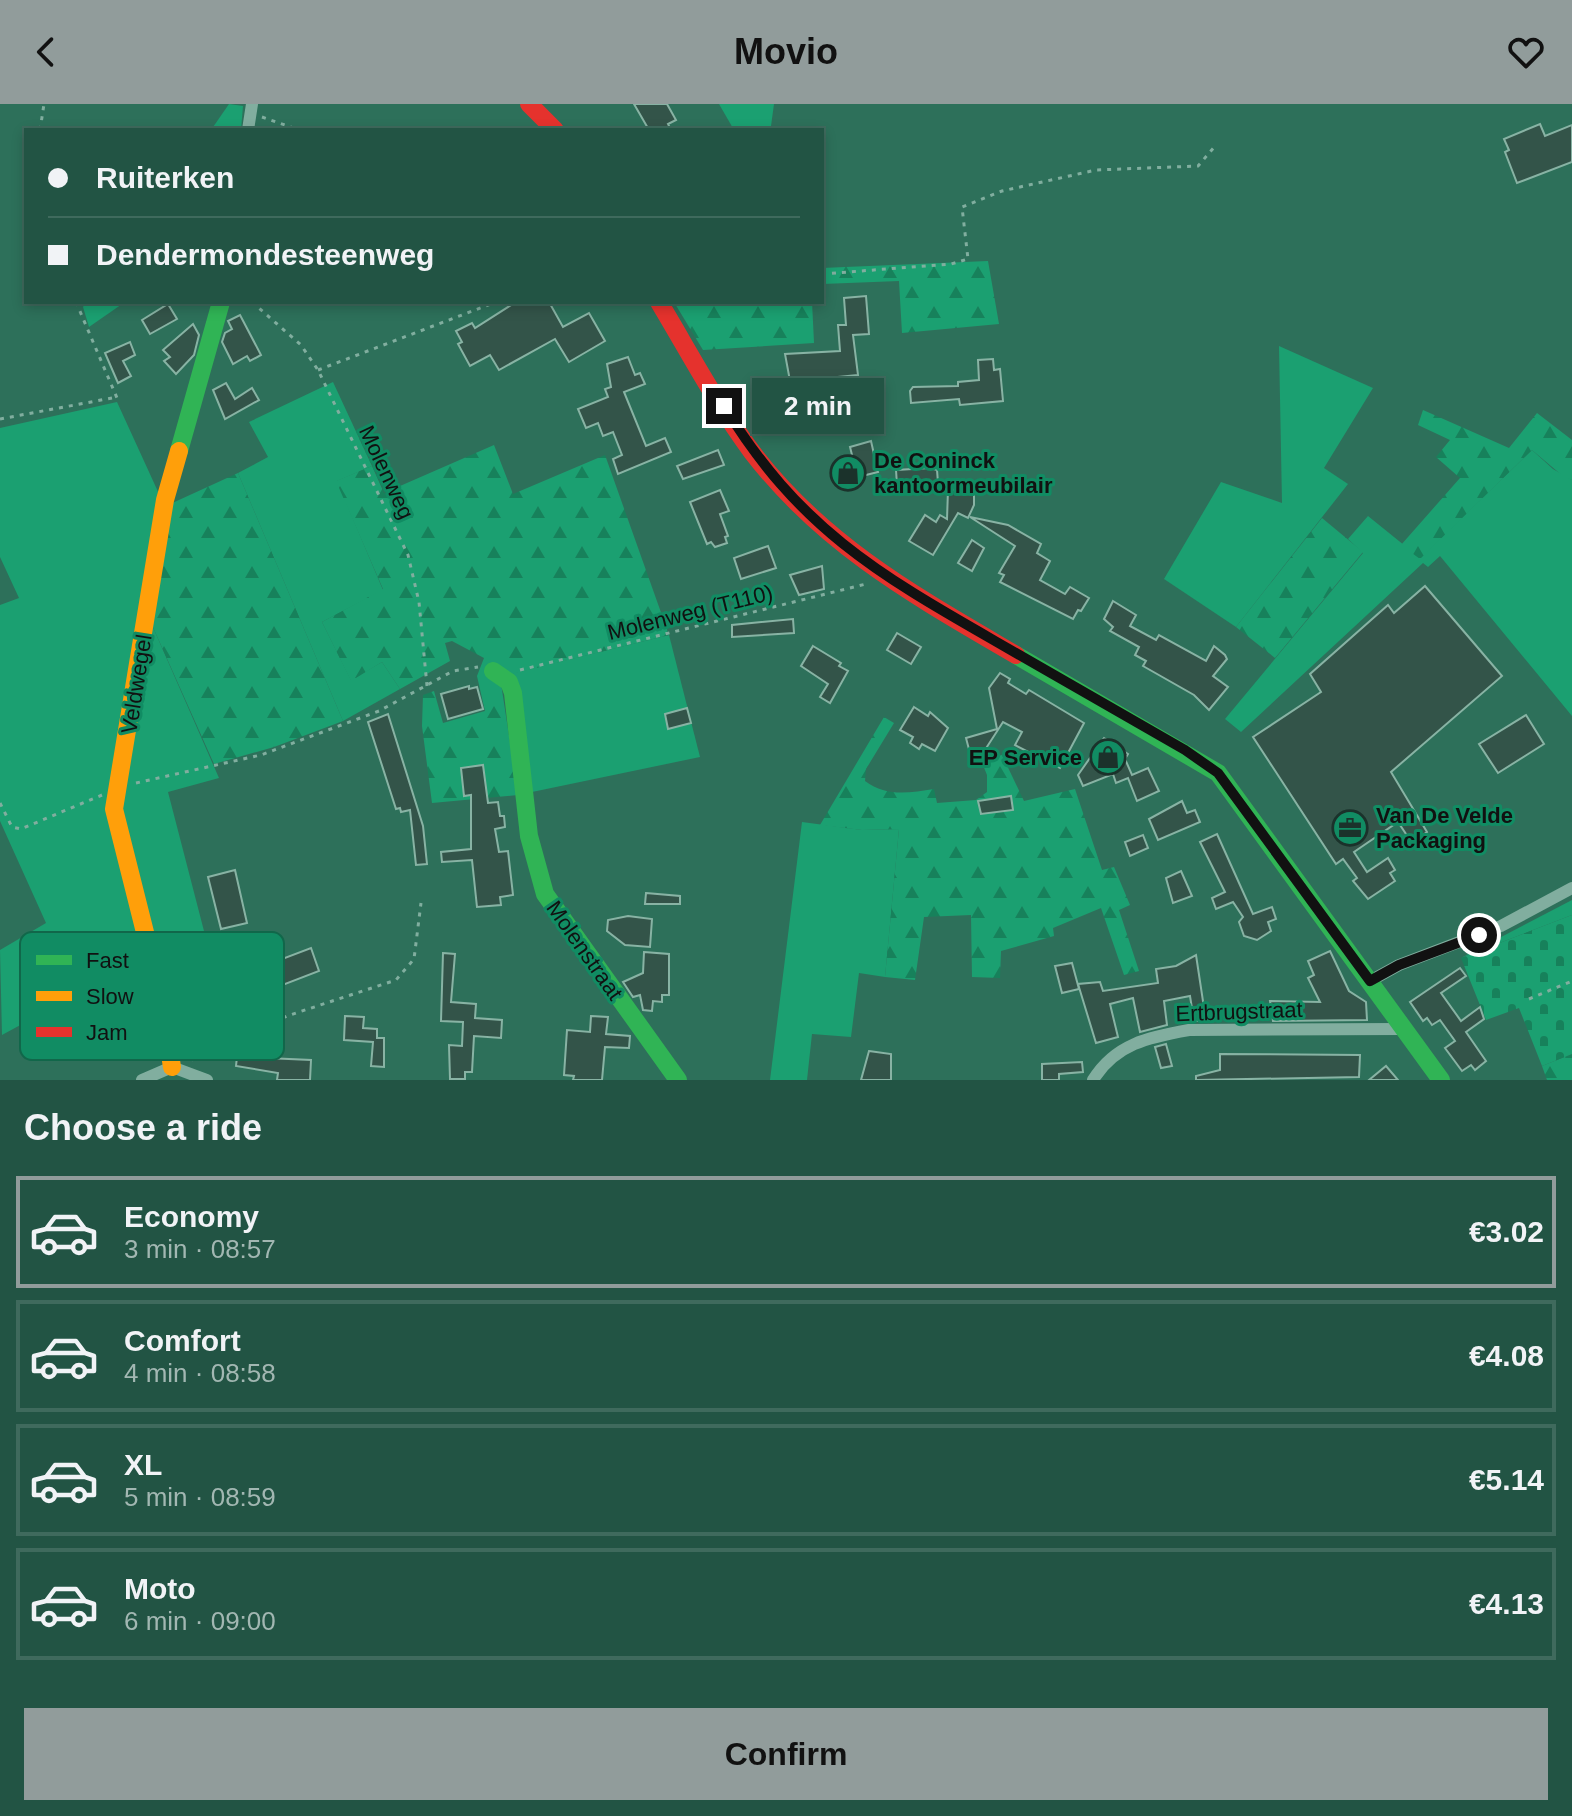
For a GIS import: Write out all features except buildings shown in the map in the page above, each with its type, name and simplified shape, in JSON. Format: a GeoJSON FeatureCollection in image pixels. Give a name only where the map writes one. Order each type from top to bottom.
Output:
{"type":"FeatureCollection","features":[{"type":"Feature","properties":{"kind":"street"},"geometry":{"type":"LineString","coordinates":[[529,104],[553,128]]}},
{"type":"Feature","properties":{"kind":"street","name":"Veldwegel"},"geometry":{"type":"LineString","coordinates":[[145,932],[114,809],[165,500],[220,304]]}},
{"type":"Feature","properties":{"kind":"street"},"geometry":{"type":"LineString","coordinates":[[660,304],[751,451],[794,502],[840,544],[886,579],[1185,750],[1218,773],[1441,1080]]}},
{"type":"Feature","properties":{"kind":"street","name":"Molenstraat"},"geometry":{"type":"LineString","coordinates":[[497,673],[513,693],[529,836],[545,894],[678,1080]]}},
{"type":"Feature","properties":{"kind":"street"},"geometry":{"type":"LineString","coordinates":[[1370,981],[1399,965],[1501,926],[1572,888]]}},
{"type":"Feature","properties":{"kind":"street","name":"Ertbrugstraat"},"geometry":{"type":"LineString","coordinates":[[1093,1080],[1122,1047],[1155,1036],[1203,1030],[1403,1029]]}},
{"type":"Feature","properties":{"kind":"street","name":"Veldwegel"},"geometry":{"type":"LineString","coordinates":[[171,1060],[172,1067]]}},
{"type":"Feature","properties":{"kind":"street"},"geometry":{"type":"LineString","coordinates":[[142,1080],[172,1067],[207,1080]]}},
{"type":"Feature","properties":{"kind":"path"},"geometry":{"type":"LineString","coordinates":[[40,128],[44,104]]}},
{"type":"Feature","properties":{"kind":"path"},"geometry":{"type":"LineString","coordinates":[[251,109],[295,128]]}},
{"type":"Feature","properties":{"kind":"path"},"geometry":{"type":"LineString","coordinates":[[824,274],[951,264],[968,259],[962,207],[1002,191],[1096,170],[1198,166],[1216,145]]}},
{"type":"Feature","properties":{"kind":"path"},"geometry":{"type":"LineString","coordinates":[[0,419],[115,398],[77,304]]}},
{"type":"Feature","properties":{"kind":"path","name":"Molenweg"},"geometry":{"type":"LineString","coordinates":[[254,304],[301,345],[318,370],[408,555],[419,602],[427,686]]}},
{"type":"Feature","properties":{"kind":"path"},"geometry":{"type":"LineString","coordinates":[[318,370],[491,304]]}},
{"type":"Feature","properties":{"kind":"path","name":"Molenweg (T110)"},"geometry":{"type":"LineString","coordinates":[[497,673],[886,579]]}},
{"type":"Feature","properties":{"kind":"path"},"geometry":{"type":"LineString","coordinates":[[0,803],[12,827],[21,829],[120,787],[261,755],[379,711],[466,667],[497,673]]}},
{"type":"Feature","properties":{"kind":"path"},"geometry":{"type":"LineString","coordinates":[[284,1017],[396,980],[414,959],[421,903]]}},
{"type":"Feature","properties":{"kind":"path"},"geometry":{"type":"LineString","coordinates":[[1529,999],[1572,981]]}},
{"type":"Feature","properties":{"kind":"path"},"geometry":{"type":"LineString","coordinates":[[172,1067],[188,1060]]}},
{"type":"Feature","properties":{"kind":"green space"},"geometry":{"type":"Polygon","coordinates":[[[229,104],[243,106],[241,128],[212,128],[229,104]]]}},
{"type":"Feature","properties":{"kind":"green space"},"geometry":{"type":"Polygon","coordinates":[[[719,104],[774,104],[771,126],[733,128],[719,104]]]}},
{"type":"Feature","properties":{"kind":"green space"},"geometry":{"type":"Polygon","coordinates":[[[988,261],[999,324],[902,333],[899,281],[824,284],[824,268],[988,261]]]}},
{"type":"Feature","properties":{"kind":"green space"},"geometry":{"type":"Polygon","coordinates":[[[85,304],[122,304],[89,327],[85,304]]]}},
{"type":"Feature","properties":{"kind":"green space"},"geometry":{"type":"Polygon","coordinates":[[[675,304],[812,304],[814,343],[703,350],[675,304]]]}},
{"type":"Feature","properties":{"kind":"green space"},"geometry":{"type":"Polygon","coordinates":[[[1279,346],[1373,388],[1324,468],[1348,484],[1236,627],[1164,579],[1221,482],[1282,503],[1279,346]]]}},
{"type":"Feature","properties":{"kind":"green space"},"geometry":{"type":"Polygon","coordinates":[[[333,382],[372,466],[337,481],[383,590],[322,622],[351,680],[382,662],[400,689],[343,721],[238,473],[268,457],[249,422],[333,382]]]}},
{"type":"Feature","properties":{"kind":"green space"},"geometry":{"type":"Polygon","coordinates":[[[117,402],[160,496],[109,803],[138,932],[31,932],[46,923],[0,821],[0,605],[19,598],[0,557],[0,428],[117,402]]]}},
{"type":"Feature","properties":{"kind":"green space"},"geometry":{"type":"Polygon","coordinates":[[[1423,410],[1509,448],[1537,413],[1572,440],[1572,480],[1532,450],[1420,559],[1401,545],[1460,478],[1436,457],[1450,440],[1418,425],[1423,410]]]}},
{"type":"Feature","properties":{"kind":"green space"},"geometry":{"type":"Polygon","coordinates":[[[494,445],[513,494],[605,455],[669,635],[500,677],[518,795],[432,803],[422,726],[423,695],[434,691],[443,723],[485,711],[477,676],[484,658],[452,641],[445,643],[450,661],[400,689],[382,662],[351,681],[322,622],[383,589],[336,481],[372,466],[384,493],[494,445]]]}},
{"type":"Feature","properties":{"kind":"green space"},"geometry":{"type":"Polygon","coordinates":[[[1532,450],[1553,469],[1572,480],[1572,716],[1440,556],[1428,567],[1423,563],[1241,732],[1225,719],[1363,553],[1348,539],[1368,516],[1420,558],[1532,450]]]}},
{"type":"Feature","properties":{"kind":"green space"},"geometry":{"type":"Polygon","coordinates":[[[238,473],[343,721],[274,747],[214,764],[152,625],[168,505],[238,473]]]}},
{"type":"Feature","properties":{"kind":"green space"},"geometry":{"type":"Polygon","coordinates":[[[1322,518],[1363,552],[1275,658],[1236,627],[1322,518]]]}},
{"type":"Feature","properties":{"kind":"green space"},"geometry":{"type":"Polygon","coordinates":[[[152,625],[219,778],[168,792],[204,931],[150,932],[121,803],[152,625]]]}},
{"type":"Feature","properties":{"kind":"green space"},"geometry":{"type":"Polygon","coordinates":[[[669,635],[700,757],[532,792],[510,674],[669,635]]]}},
{"type":"Feature","properties":{"kind":"green space"},"geometry":{"type":"Polygon","coordinates":[[[884,717],[894,723],[866,769],[865,781],[881,790],[907,792],[934,789],[937,803],[976,800],[987,792],[987,775],[981,760],[1002,755],[1024,801],[1075,789],[1102,870],[1114,867],[1130,905],[1119,910],[1139,971],[1124,975],[1101,908],[1053,928],[1054,936],[1001,951],[1000,978],[972,977],[971,915],[924,917],[915,980],[885,977],[899,829],[862,830],[820,825],[884,717]]]}},
{"type":"Feature","properties":{"kind":"green space"},"geometry":{"type":"Polygon","coordinates":[[[802,822],[862,830],[899,829],[885,977],[859,973],[851,1037],[812,1034],[807,1080],[770,1080],[802,822]]]}},
{"type":"Feature","properties":{"kind":"green space"},"geometry":{"type":"Polygon","coordinates":[[[1572,900],[1572,915],[1461,958],[1572,900]]]}},
{"type":"Feature","properties":{"kind":"green space"},"geometry":{"type":"Polygon","coordinates":[[[1572,915],[1572,1054],[1542,1066],[1519,1008],[1486,1020],[1461,958],[1572,915]]]}},
{"type":"Feature","properties":{"kind":"green space"},"geometry":{"type":"Polygon","coordinates":[[[20,938],[20,1025],[2,1035],[0,950],[20,938]]]}},
{"type":"Feature","properties":{"kind":"green space"},"geometry":{"type":"Polygon","coordinates":[[[1572,1054],[1572,1080],[1547,1080],[1542,1066],[1572,1054]]]}},
{"type":"Feature","properties":{"kind":"traffic: fast"},"geometry":{"type":"LineString","coordinates":[[179,451],[220,304]]}},
{"type":"Feature","properties":{"kind":"traffic: fast"},"geometry":{"type":"LineString","coordinates":[[1016,655],[1218,773],[1441,1080]]}},
{"type":"Feature","properties":{"kind":"traffic: fast"},"geometry":{"type":"LineString","coordinates":[[493,671],[509,682],[513,693],[529,836],[545,894],[678,1080]]}},
{"type":"Feature","properties":{"kind":"traffic: slow"},"geometry":{"type":"LineString","coordinates":[[145,932],[114,809],[165,500],[179,451]]}},
{"type":"Feature","properties":{"kind":"traffic: slow"},"geometry":{"type":"LineString","coordinates":[[171,1060],[172,1067]]}},
{"type":"Feature","properties":{"kind":"traffic: jam"},"geometry":{"type":"LineString","coordinates":[[529,104],[553,128]]}},
{"type":"Feature","properties":{"kind":"traffic: jam"},"geometry":{"type":"LineString","coordinates":[[660,304],[739,434],[780,485],[810,515],[874,567],[1016,655]]}},
{"type":"Feature","properties":{"kind":"place","name":"De Coninck kantoormeubilair"},"geometry":{"type":"Point","coordinates":[848,473]}},
{"type":"Feature","properties":{"kind":"place","name":"EP Service"},"geometry":{"type":"Point","coordinates":[1108,757]}},
{"type":"Feature","properties":{"kind":"place","name":"Van De Velde Packaging"},"geometry":{"type":"Point","coordinates":[1350,828]}},
{"type":"Feature","properties":{"kind":"route"},"geometry":{"type":"LineString","coordinates":[[724,406],[751,451],[794,502],[840,544],[886,579],[1185,750],[1218,773],[1370,981],[1399,965],[1479,935]]}}]}
